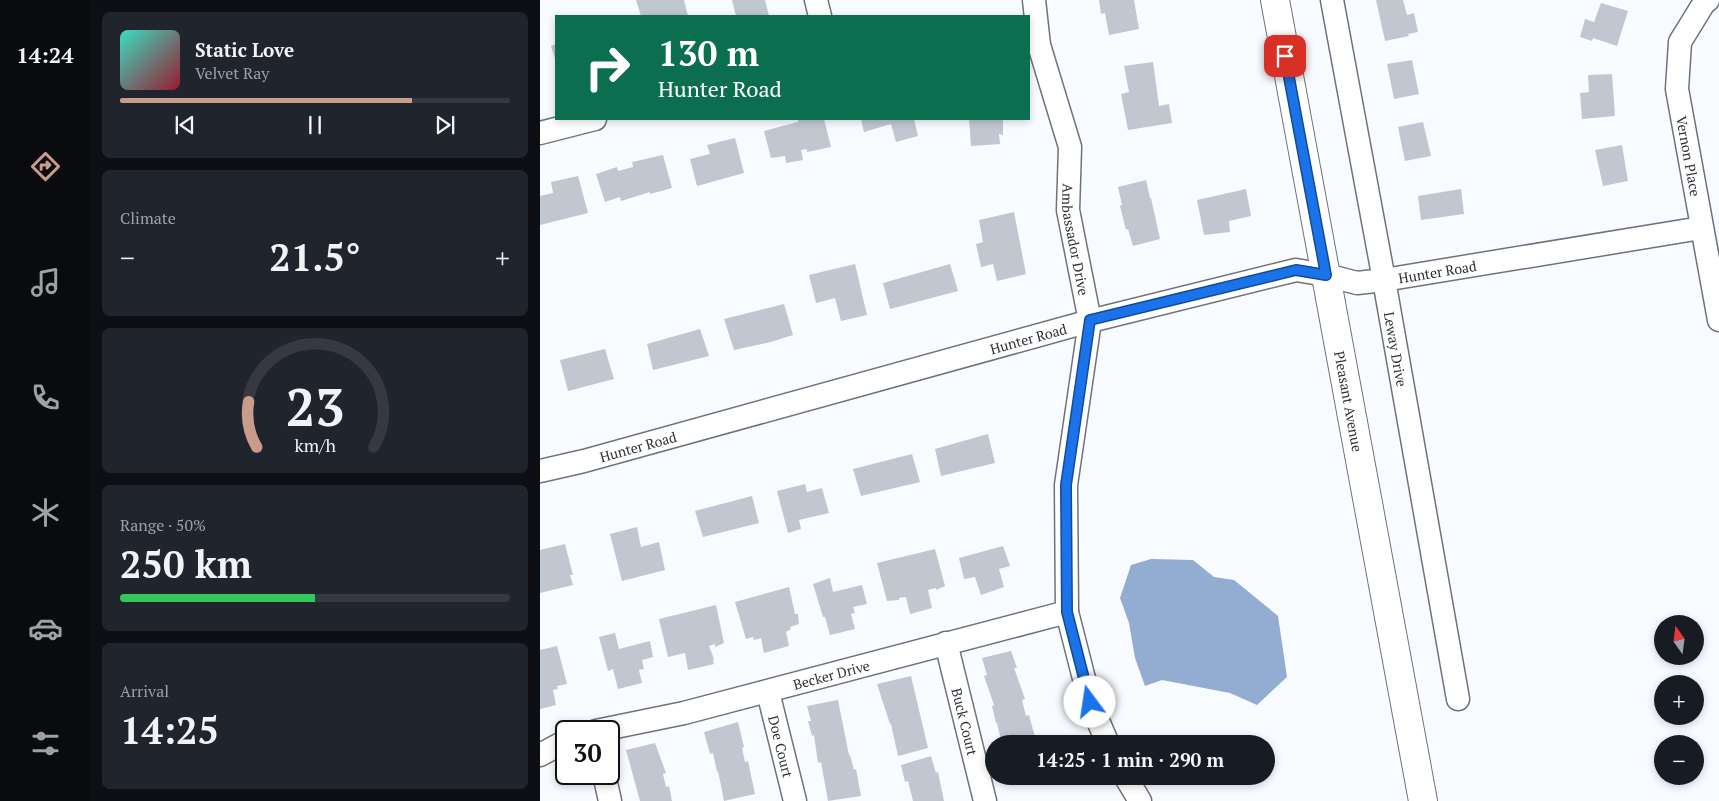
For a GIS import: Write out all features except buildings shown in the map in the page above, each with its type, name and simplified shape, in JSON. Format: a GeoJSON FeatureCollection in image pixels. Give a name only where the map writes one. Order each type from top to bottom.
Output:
{"type":"FeatureCollection","features":[{"type":"Feature","properties":{"kind":"main road","name":"Pleasant Avenue"},"geometry":{"type":"LineString","coordinates":[[1275,0],[1423,801]]}},
{"type":"Feature","properties":{"kind":"street"},"geometry":{"type":"LineString","coordinates":[[816,0],[820,15]]}},
{"type":"Feature","properties":{"kind":"street","name":"Ambassador Drive"},"geometry":{"type":"LineString","coordinates":[[1034,0],[1034,45],[1070,147],[1068,210],[1090,320],[1066,485],[1067,612],[1090,702],[1104,735]]}},
{"type":"Feature","properties":{"kind":"street","name":"Leway Drive"},"geometry":{"type":"LineString","coordinates":[[1332,0],[1384,280],[1458,700]]}},
{"type":"Feature","properties":{"kind":"street","name":"Vernon Place"},"geometry":{"type":"LineString","coordinates":[[1708,0],[1704,3],[1680,42],[1677,89],[1719,320]]}},
{"type":"Feature","properties":{"kind":"street"},"geometry":{"type":"LineString","coordinates":[[540,133],[591,120]]}},
{"type":"Feature","properties":{"kind":"street","name":"Hunter Road"},"geometry":{"type":"LineString","coordinates":[[540,472],[1090,320],[1296,270],[1357,283],[1701,228]]}},
{"type":"Feature","properties":{"kind":"street","name":"Becker Drive"},"geometry":{"type":"LineString","coordinates":[[620,726],[684,713],[768,692],[1067,612]]}},
{"type":"Feature","properties":{"kind":"street","name":"Buck Court"},"geometry":{"type":"LineString","coordinates":[[946,643],[984,801]]}},
{"type":"Feature","properties":{"kind":"street","name":"Doe Court"},"geometry":{"type":"LineString","coordinates":[[768,692],[795,801]]}},
{"type":"Feature","properties":{"kind":"street"},"geometry":{"type":"LineString","coordinates":[[540,755],[555,747]]}},
{"type":"Feature","properties":{"kind":"street"},"geometry":{"type":"LineString","coordinates":[[606,785],[610,801]]}},
{"type":"Feature","properties":{"kind":"street"},"geometry":{"type":"LineString","coordinates":[[1130,785],[1140,801]]}},
{"type":"Feature","properties":{"kind":"water"},"geometry":{"type":"Polygon","coordinates":[[[1151,559],[1193,560],[1214,577],[1234,580],[1278,616],[1287,677],[1257,705],[1230,693],[1162,680],[1145,686],[1135,658],[1129,623],[1120,598],[1131,565],[1151,559]]]}},
{"type":"Feature","properties":{"kind":"route"},"geometry":{"type":"LineString","coordinates":[[1090,702],[1067,612],[1066,485],[1090,320],[1296,270],[1326,275],[1285,56]]}}]}
